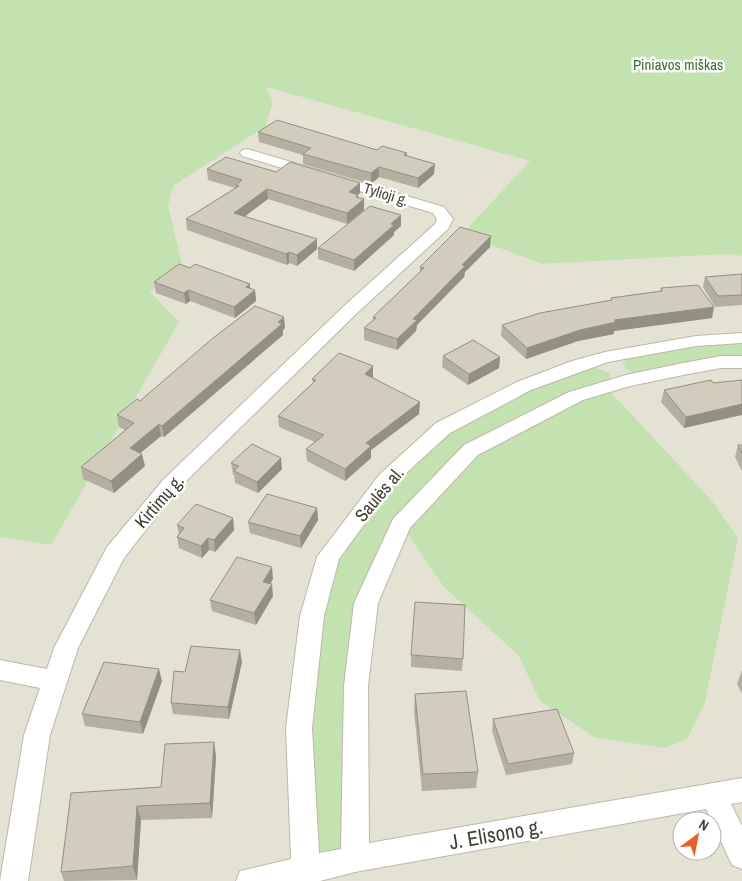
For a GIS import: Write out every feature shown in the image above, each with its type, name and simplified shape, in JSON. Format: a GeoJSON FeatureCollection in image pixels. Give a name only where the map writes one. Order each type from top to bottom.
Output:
{"type":"FeatureCollection","features":[{"type":"Feature","properties":{"kind":"street","name":"Tylioji g."},"geometry":{"type":"LineString","coordinates":[[247,153],[439,210]]}},
{"type":"Feature","properties":{"kind":"street","name":"Kirtimų g."},"geometry":{"type":"LineString","coordinates":[[14,881],[37,735],[66,648],[116,553],[170,485],[349,311],[442,226],[445,219],[439,210]]}},
{"type":"Feature","properties":{"kind":"street","name":"Saulės al."},"geometry":{"type":"LineString","coordinates":[[305,875],[299,728],[312,616],[328,557],[386,480],[443,428],[524,386],[606,357],[696,341],[742,338]]}},
{"type":"Feature","properties":{"kind":"street"},"geometry":{"type":"LineString","coordinates":[[606,357],[626,381]]}},
{"type":"Feature","properties":{"kind":"street","name":"Saulės al."},"geometry":{"type":"LineString","coordinates":[[355,858],[356,686],[366,603],[401,524],[471,450],[576,396],[626,381],[721,362],[742,362]]}},
{"type":"Feature","properties":{"kind":"street"},"geometry":{"type":"LineString","coordinates":[[0,670],[55,681]]}},
{"type":"Feature","properties":{"kind":"street","name":"J. Elisono g."},"geometry":{"type":"LineString","coordinates":[[250,881],[305,875],[355,858],[742,790]]}},
{"type":"Feature","properties":{"kind":"street"},"geometry":{"type":"LineString","coordinates":[[713,795],[742,856]]}},
{"type":"Feature","properties":{"kind":"shaded area"},"geometry":{"type":"Polygon","coordinates":[[[265,87],[531,161],[462,234],[542,264],[728,254],[742,256],[742,881],[0,881],[0,537],[51,545],[150,292],[182,264],[167,206],[173,186],[265,127],[265,87]]]}},
{"type":"Feature","properties":{"kind":"green space","name":"Piniavos miškas"},"geometry":{"type":"Polygon","coordinates":[[[0,0],[742,0],[742,256],[728,254],[542,264],[462,234],[530,161],[266,87],[273,102],[265,127],[173,186],[168,206],[182,264],[150,292],[179,322],[51,545],[0,537],[0,0]]]}},
{"type":"Feature","properties":{"kind":"green space"},"geometry":{"type":"Polygon","coordinates":[[[742,342],[742,357],[634,373],[626,369],[623,363],[628,357],[702,345],[742,342]]]}},
{"type":"Feature","properties":{"kind":"green space"},"geometry":{"type":"Polygon","coordinates":[[[587,367],[604,370],[610,374],[610,381],[469,448],[398,521],[360,603],[343,851],[316,857],[307,731],[323,602],[339,558],[389,483],[447,433],[527,389],[587,367]]]}},
{"type":"Feature","properties":{"kind":"green space"},"geometry":{"type":"Polygon","coordinates":[[[606,387],[712,501],[738,538],[705,702],[687,739],[664,748],[594,737],[540,701],[519,656],[444,587],[401,524],[471,450],[606,387]]]}},
{"type":"Feature","properties":{"kind":"building"},"geometry":{"type":"Polygon","coordinates":[[[277,120],[377,150],[382,146],[435,164],[418,178],[379,167],[371,173],[303,154],[311,148],[258,132],[277,120]]]}},
{"type":"Feature","properties":{"kind":"building"},"geometry":{"type":"Polygon","coordinates":[[[226,157],[276,172],[290,162],[360,183],[349,192],[358,195],[356,197],[364,199],[347,213],[267,189],[234,213],[317,239],[297,255],[289,252],[286,254],[186,219],[239,186],[236,185],[242,180],[207,169],[226,157]]]}},
{"type":"Feature","properties":{"kind":"building"},"geometry":{"type":"Polygon","coordinates":[[[370,206],[401,215],[391,224],[394,225],[354,260],[318,248],[370,206]]]}},
{"type":"Feature","properties":{"kind":"building"},"geometry":{"type":"Polygon","coordinates":[[[460,227],[491,236],[462,265],[465,266],[413,319],[417,320],[397,339],[364,328],[424,268],[420,267],[460,227]]]}},
{"type":"Feature","properties":{"kind":"building"},"geometry":{"type":"Polygon","coordinates":[[[179,264],[190,268],[195,264],[250,284],[246,287],[255,290],[234,307],[188,290],[184,293],[154,282],[179,264]]]}},
{"type":"Feature","properties":{"kind":"building"},"geometry":{"type":"Polygon","coordinates":[[[742,274],[742,295],[718,296],[705,277],[742,274]]]}},
{"type":"Feature","properties":{"kind":"building"},"geometry":{"type":"Polygon","coordinates":[[[698,285],[714,307],[614,320],[616,322],[580,330],[527,348],[502,325],[540,313],[612,300],[611,298],[662,291],[661,288],[698,285]]]}},
{"type":"Feature","properties":{"kind":"building"},"geometry":{"type":"Polygon","coordinates":[[[255,306],[284,317],[278,322],[282,324],[162,426],[159,424],[130,448],[142,454],[111,481],[81,467],[134,423],[117,415],[137,399],[140,401],[213,338],[255,306]]]}},
{"type":"Feature","properties":{"kind":"building"},"geometry":{"type":"Polygon","coordinates":[[[473,340],[500,357],[469,374],[443,356],[473,340]]]}},
{"type":"Feature","properties":{"kind":"building"},"geometry":{"type":"Polygon","coordinates":[[[339,353],[373,366],[365,374],[420,402],[366,443],[371,446],[345,469],[306,449],[324,435],[278,416],[316,380],[312,379],[339,353]]]}},
{"type":"Feature","properties":{"kind":"building"},"geometry":{"type":"Polygon","coordinates":[[[711,380],[713,383],[742,380],[742,404],[686,417],[664,390],[711,380]]]}},
{"type":"Feature","properties":{"kind":"building"},"geometry":{"type":"Polygon","coordinates":[[[252,444],[281,458],[257,482],[234,471],[239,466],[231,463],[252,444]]]}},
{"type":"Feature","properties":{"kind":"building"},"geometry":{"type":"Polygon","coordinates":[[[738,445],[742,445],[742,453],[738,445]]]}},
{"type":"Feature","properties":{"kind":"building"},"geometry":{"type":"Polygon","coordinates":[[[267,494],[317,508],[300,536],[248,522],[267,494]]]}},
{"type":"Feature","properties":{"kind":"building"},"geometry":{"type":"Polygon","coordinates":[[[196,504],[233,518],[214,540],[208,538],[201,546],[177,537],[184,528],[177,525],[196,504]]]}},
{"type":"Feature","properties":{"kind":"building"},"geometry":{"type":"Polygon","coordinates":[[[237,557],[272,567],[263,582],[272,584],[254,613],[210,600],[237,557]]]}},
{"type":"Feature","properties":{"kind":"building"},"geometry":{"type":"Polygon","coordinates":[[[415,602],[465,605],[463,659],[411,655],[415,602]]]}},
{"type":"Feature","properties":{"kind":"building"},"geometry":{"type":"Polygon","coordinates":[[[191,646],[240,650],[228,707],[171,703],[174,671],[185,672],[191,646]]]}},
{"type":"Feature","properties":{"kind":"building"},"geometry":{"type":"Polygon","coordinates":[[[104,662],[159,669],[140,722],[82,714],[104,662]]]}},
{"type":"Feature","properties":{"kind":"building"},"geometry":{"type":"Polygon","coordinates":[[[466,691],[478,772],[423,774],[415,694],[466,691]]]}},
{"type":"Feature","properties":{"kind":"building"},"geometry":{"type":"Polygon","coordinates":[[[557,709],[574,753],[508,764],[493,719],[557,709]]]}},
{"type":"Feature","properties":{"kind":"building"},"geometry":{"type":"Polygon","coordinates":[[[214,742],[210,803],[137,806],[133,866],[61,872],[71,793],[161,787],[165,744],[214,742]]]}}]}
